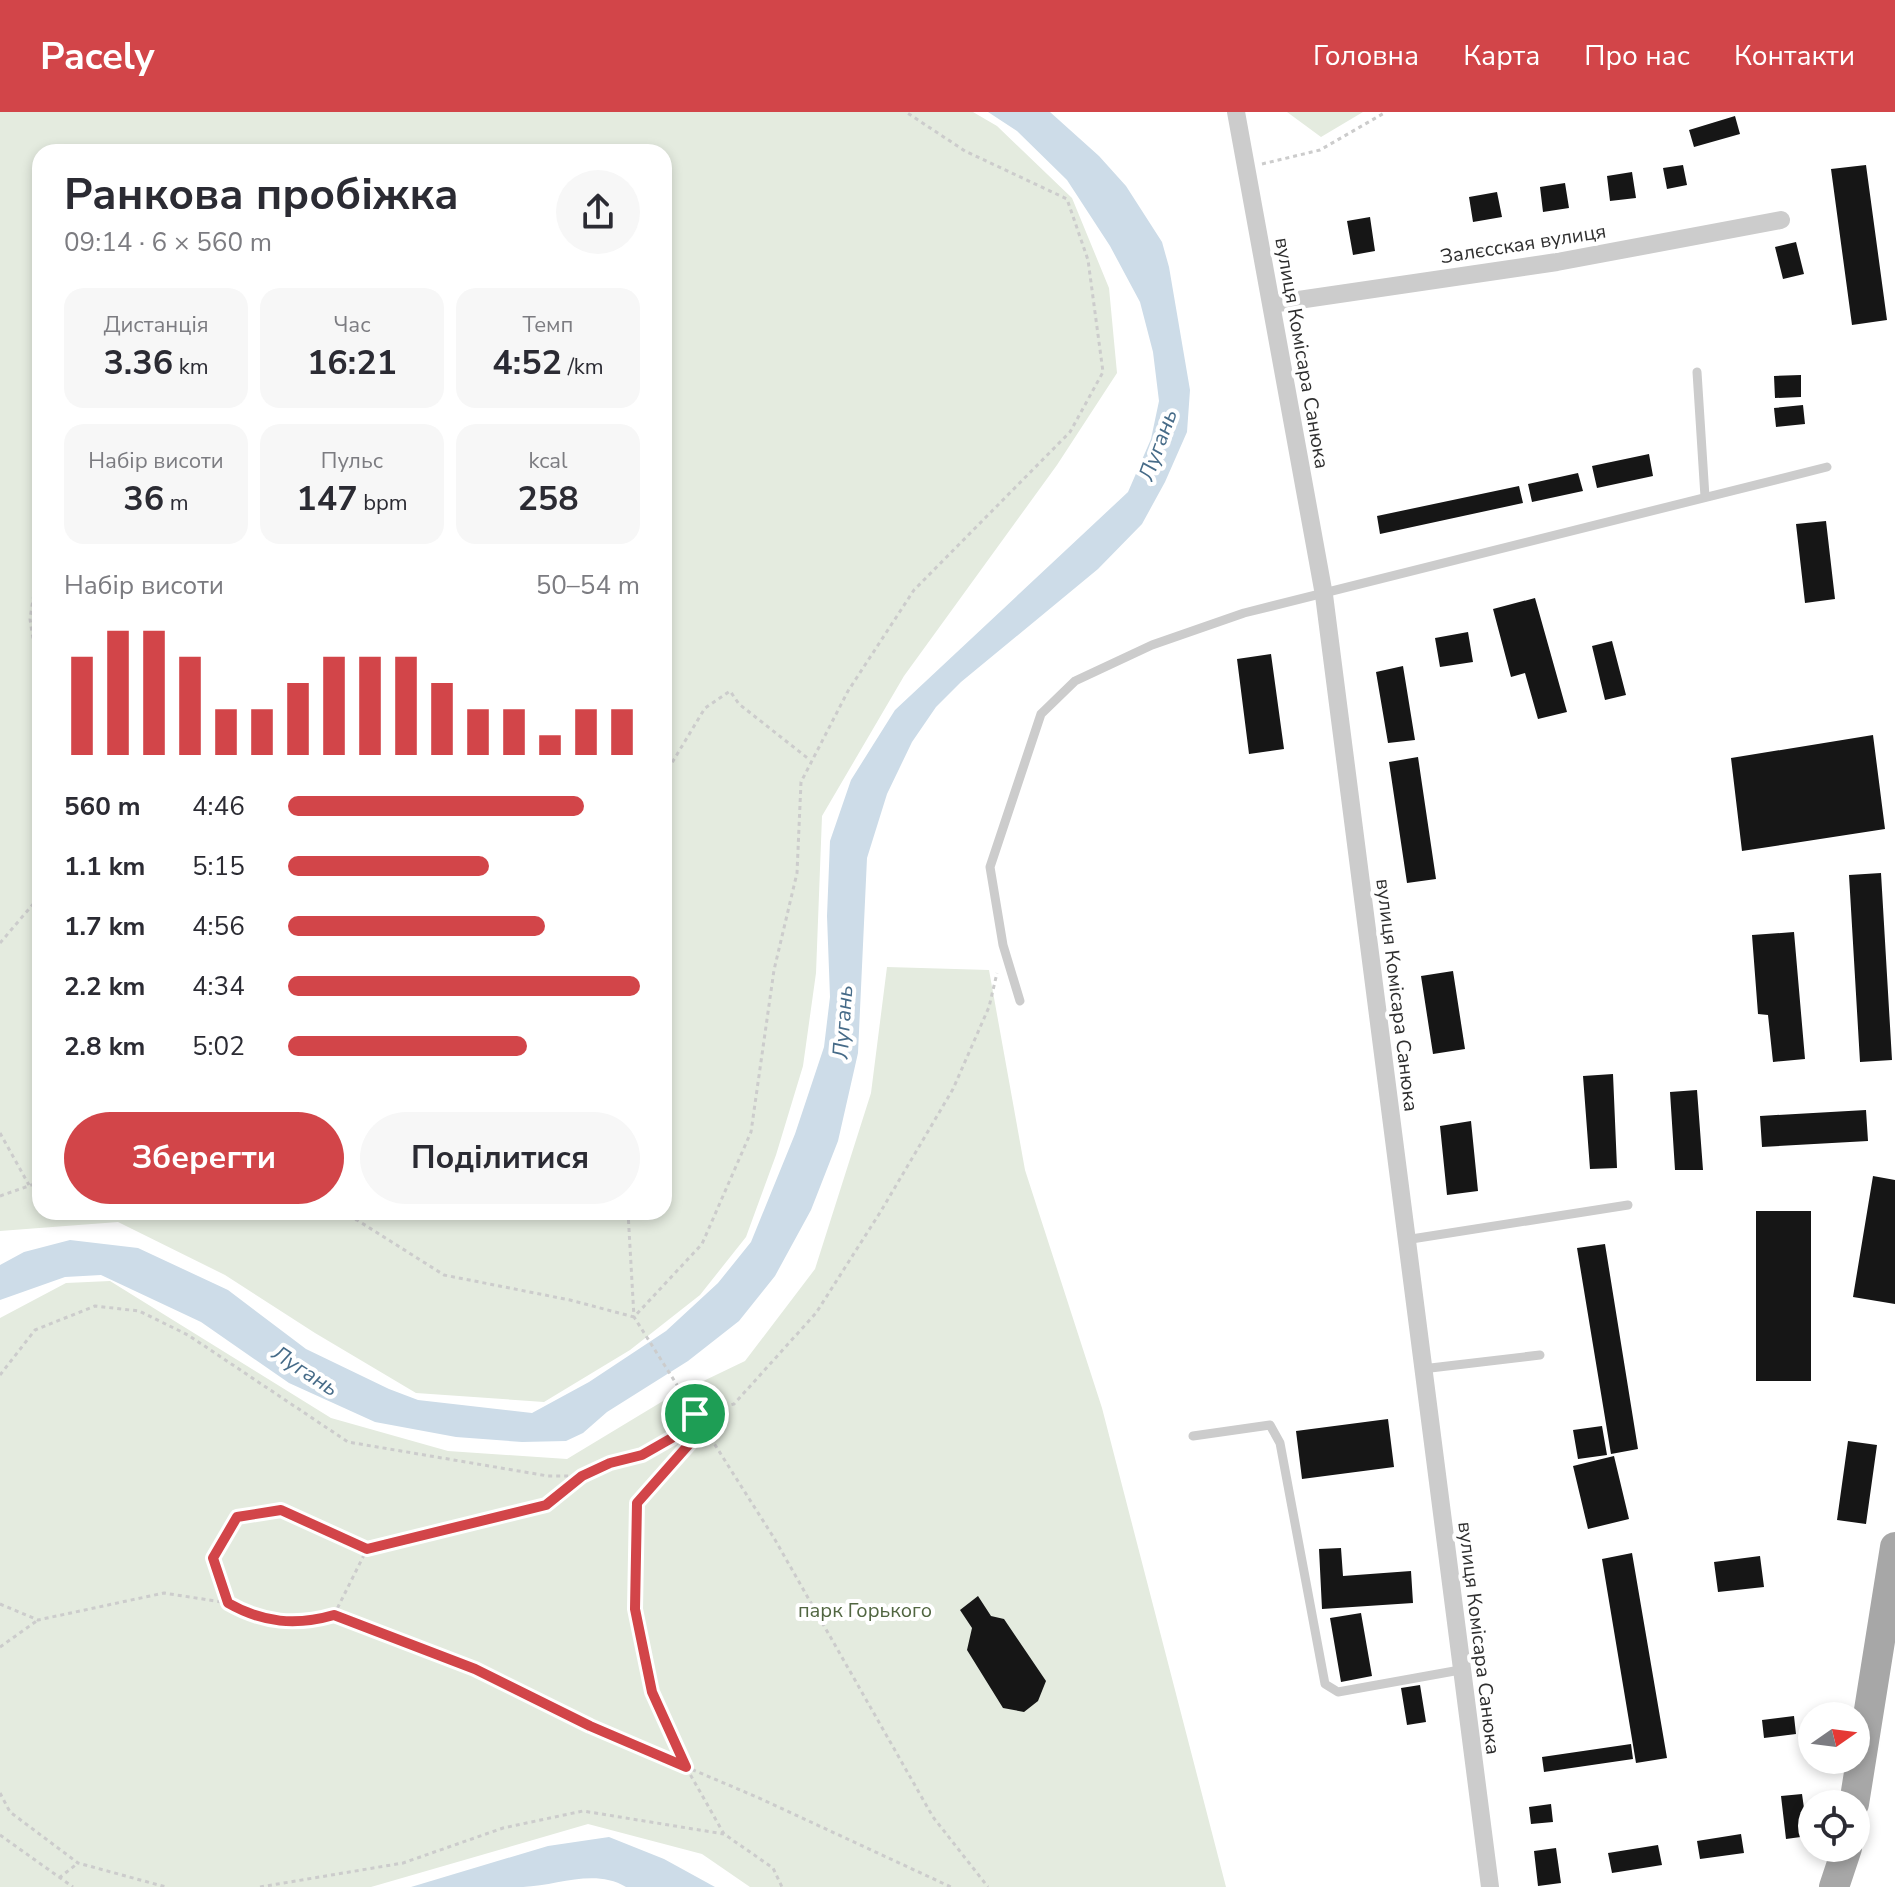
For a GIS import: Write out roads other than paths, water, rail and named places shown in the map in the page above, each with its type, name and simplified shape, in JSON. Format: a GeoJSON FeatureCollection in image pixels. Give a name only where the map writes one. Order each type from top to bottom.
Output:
{"type":"FeatureCollection","features":[{"type":"Feature","properties":{"kind":"main road"},"geometry":{"type":"LineString","coordinates":[[1856,1790],[1895,1547]]}},
{"type":"Feature","properties":{"kind":"main road"},"geometry":{"type":"LineString","coordinates":[[1834,1887],[1842,1862]]}},
{"type":"Feature","properties":{"kind":"street","name":"вулиця Комісара Санюка"},"geometry":{"type":"LineString","coordinates":[[1236,112],[1324,595],[1490,1887]]}},
{"type":"Feature","properties":{"kind":"street","name":"Залєсская вулиця"},"geometry":{"type":"LineString","coordinates":[[1271,304],[1557,262],[1781,220]]}},
{"type":"Feature","properties":{"kind":"lane"},"geometry":{"type":"LineString","coordinates":[[1697,372],[1705,497]]}},
{"type":"Feature","properties":{"kind":"lane"},"geometry":{"type":"LineString","coordinates":[[1020,1001],[1003,945],[990,867],[1041,714],[1075,681],[1152,645],[1244,613],[1827,467]]}},
{"type":"Feature","properties":{"kind":"lane"},"geometry":{"type":"LineString","coordinates":[[1405,1240],[1628,1205]]}},
{"type":"Feature","properties":{"kind":"lane"},"geometry":{"type":"LineString","coordinates":[[1422,1369],[1540,1355]]}},
{"type":"Feature","properties":{"kind":"lane"},"geometry":{"type":"LineString","coordinates":[[1193,1436],[1270,1425],[1280,1443],[1325,1684],[1338,1692],[1460,1670]]}},
{"type":"Feature","properties":{"kind":"water","name":"Лугань"},"geometry":{"type":"Polygon","coordinates":[[[988,112],[1050,112],[1099,156],[1126,186],[1162,242],[1190,390],[1187,432],[1142,524],[1098,569],[961,682],[936,707],[912,742],[887,794],[867,858],[858,1053],[838,1141],[811,1210],[775,1276],[739,1321],[688,1361],[607,1412],[583,1433],[566,1441],[522,1442],[456,1437],[375,1422],[289,1383],[201,1322],[101,1275],[65,1277],[0,1300],[0,1265],[24,1252],[70,1240],[138,1248],[228,1290],[306,1349],[389,1389],[418,1400],[532,1413],[589,1382],[666,1331],[718,1283],[751,1242],[795,1134],[824,1047],[830,997],[827,916],[830,841],[851,780],[895,710],[1128,492],[1151,439],[1159,401],[1153,352],[1140,302],[1110,246],[1067,180],[1017,131],[988,112]]]}},
{"type":"Feature","properties":{"kind":"water"},"geometry":{"type":"Polygon","coordinates":[[[609,1837],[664,1859],[715,1887],[626,1887],[588,1878],[523,1887],[411,1887],[548,1846],[609,1837]]]}},
{"type":"Feature","properties":{"kind":"park label","name":"парк Горького"},"geometry":{"type":"Point","coordinates":[865,1610]}}]}
